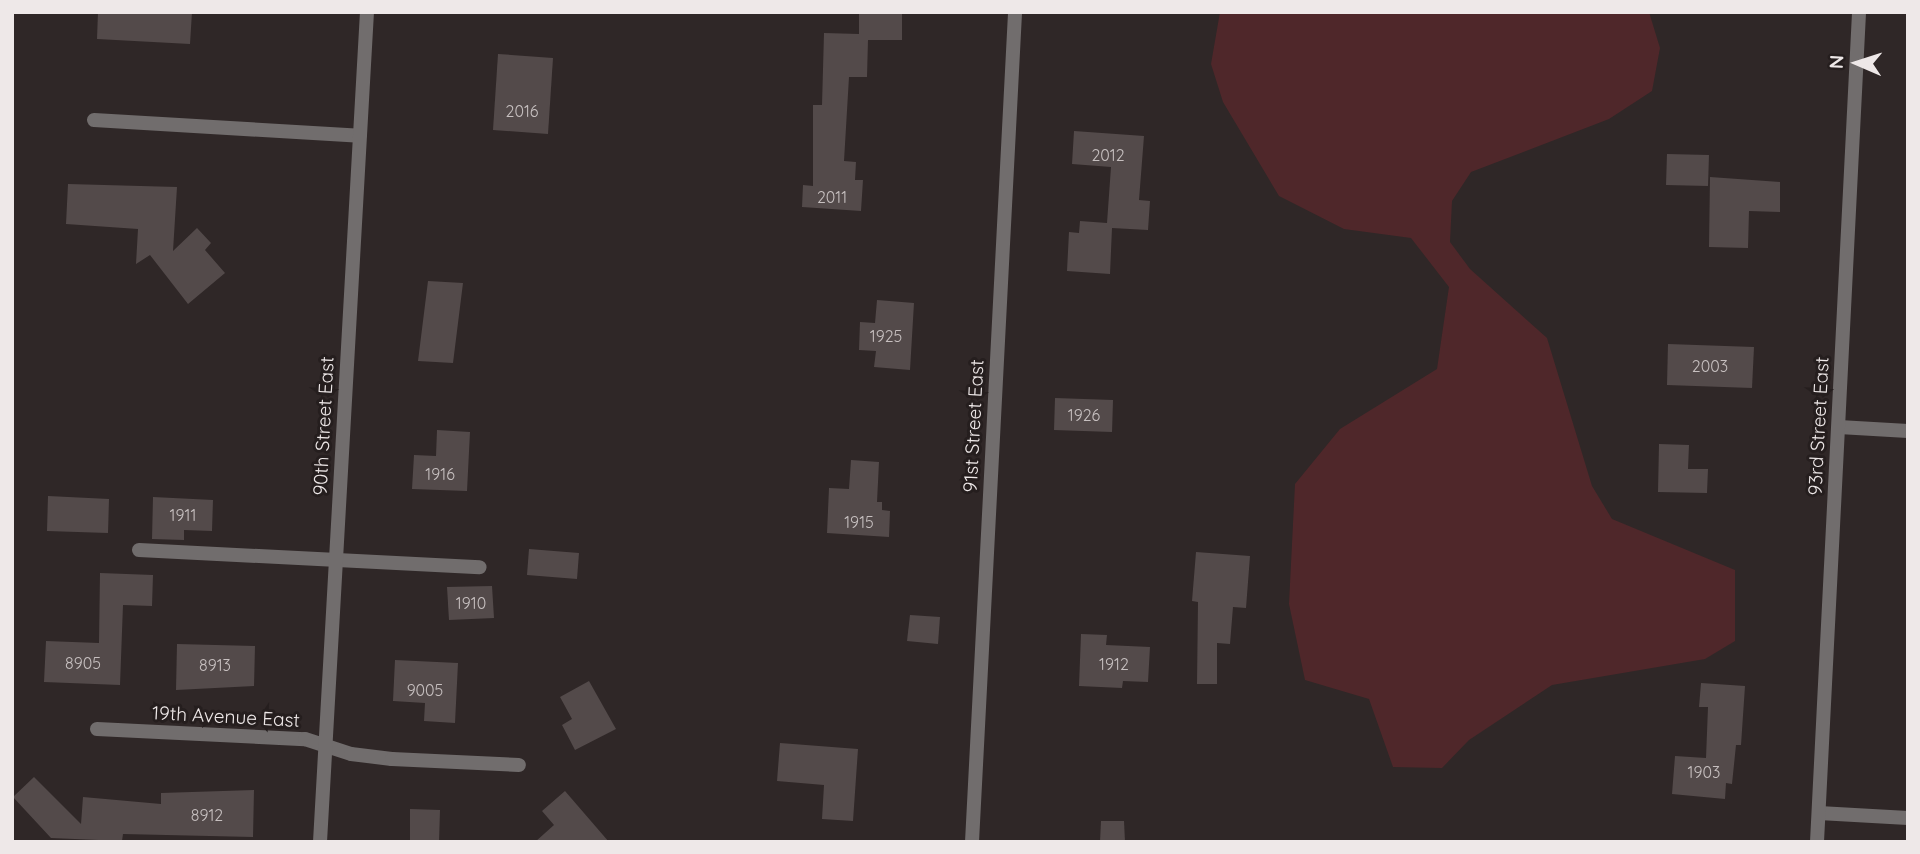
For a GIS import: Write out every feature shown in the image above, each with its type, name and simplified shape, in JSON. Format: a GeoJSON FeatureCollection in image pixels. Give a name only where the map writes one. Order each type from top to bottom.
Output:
{"type":"FeatureCollection","features":[{"type":"Feature","properties":{"kind":"street","name":"90th Street East"},"geometry":{"type":"LineString","coordinates":[[320,842],[367,12]]}},
{"type":"Feature","properties":{"kind":"street","name":"91st Street East"},"geometry":{"type":"LineString","coordinates":[[972,842],[1015,12]]}},
{"type":"Feature","properties":{"kind":"street","name":"93rd Street East"},"geometry":{"type":"LineString","coordinates":[[1817,842],[1859,12]]}},
{"type":"Feature","properties":{"kind":"street"},"geometry":{"type":"LineString","coordinates":[[94,120],[360,136]]}},
{"type":"Feature","properties":{"kind":"street"},"geometry":{"type":"LineString","coordinates":[[1839,427],[1908,431]]}},
{"type":"Feature","properties":{"kind":"street"},"geometry":{"type":"LineString","coordinates":[[139,550],[336,563],[480,567]]}},
{"type":"Feature","properties":{"kind":"street","name":"19th Avenue East"},"geometry":{"type":"LineString","coordinates":[[97,729],[305,739],[325,748],[393,760],[519,765]]}},
{"type":"Feature","properties":{"kind":"street"},"geometry":{"type":"LineString","coordinates":[[1819,813],[1908,818]]}},
{"type":"Feature","properties":{"kind":"shaded area"},"geometry":{"type":"Polygon","coordinates":[[[1220,12],[1649,12],[1660,48],[1652,91],[1609,119],[1471,172],[1452,201],[1450,242],[1470,269],[1547,338],[1592,486],[1612,519],[1735,570],[1735,641],[1705,659],[1552,685],[1469,740],[1442,768],[1393,767],[1369,699],[1305,680],[1289,604],[1295,484],[1340,429],[1437,369],[1449,287],[1411,238],[1344,229],[1279,196],[1223,102],[1211,64],[1220,12]]]}},
{"type":"Feature","properties":{"kind":"building"},"geometry":{"type":"Polygon","coordinates":[[[98,12],[192,12],[190,44],[97,39],[98,12]]]}},
{"type":"Feature","properties":{"kind":"building"},"geometry":{"type":"Polygon","coordinates":[[[902,12],[902,40],[868,40],[867,77],[849,77],[844,161],[856,162],[855,180],[863,180],[861,211],[802,207],[803,185],[813,186],[813,105],[822,105],[824,33],[859,34],[859,13],[902,12]]]}},
{"type":"Feature","properties":{"kind":"building"},"geometry":{"type":"Polygon","coordinates":[[[498,54],[553,58],[548,134],[493,130],[498,54]]]}},
{"type":"Feature","properties":{"kind":"building"},"geometry":{"type":"Polygon","coordinates":[[[1074,131],[1144,136],[1139,200],[1150,201],[1148,230],[1112,228],[1110,274],[1067,271],[1069,232],[1079,233],[1080,221],[1107,223],[1111,167],[1072,164],[1074,131]]]}},
{"type":"Feature","properties":{"kind":"building"},"geometry":{"type":"Polygon","coordinates":[[[1667,154],[1709,155],[1708,186],[1666,185],[1667,154]]]}},
{"type":"Feature","properties":{"kind":"building"},"geometry":{"type":"Polygon","coordinates":[[[1710,177],[1780,182],[1780,212],[1749,211],[1748,248],[1709,247],[1710,177]]]}},
{"type":"Feature","properties":{"kind":"building"},"geometry":{"type":"Polygon","coordinates":[[[68,184],[177,187],[173,251],[197,228],[211,243],[205,250],[225,273],[188,304],[150,255],[136,264],[138,229],[66,224],[68,184]]]}},
{"type":"Feature","properties":{"kind":"building"},"geometry":{"type":"Polygon","coordinates":[[[428,281],[463,283],[453,363],[418,361],[428,281]]]}},
{"type":"Feature","properties":{"kind":"building"},"geometry":{"type":"Polygon","coordinates":[[[877,300],[914,303],[910,370],[874,367],[876,351],[859,350],[860,322],[875,323],[877,300]]]}},
{"type":"Feature","properties":{"kind":"building"},"geometry":{"type":"Polygon","coordinates":[[[1668,344],[1754,347],[1752,388],[1667,385],[1668,344]]]}},
{"type":"Feature","properties":{"kind":"building"},"geometry":{"type":"Polygon","coordinates":[[[1055,398],[1113,400],[1112,432],[1054,430],[1055,398]]]}},
{"type":"Feature","properties":{"kind":"building"},"geometry":{"type":"Polygon","coordinates":[[[437,430],[470,432],[467,491],[412,489],[414,455],[436,456],[437,430]]]}},
{"type":"Feature","properties":{"kind":"building"},"geometry":{"type":"Polygon","coordinates":[[[1659,444],[1689,445],[1688,469],[1708,469],[1707,493],[1658,492],[1659,444]]]}},
{"type":"Feature","properties":{"kind":"building"},"geometry":{"type":"Polygon","coordinates":[[[851,460],[879,462],[877,502],[882,502],[882,510],[890,511],[889,537],[827,533],[829,488],[849,489],[851,460]]]}},
{"type":"Feature","properties":{"kind":"building"},"geometry":{"type":"Polygon","coordinates":[[[48,496],[109,499],[108,533],[47,531],[48,496]]]}},
{"type":"Feature","properties":{"kind":"building"},"geometry":{"type":"Polygon","coordinates":[[[153,497],[213,500],[212,531],[184,530],[184,540],[152,539],[153,497]]]}},
{"type":"Feature","properties":{"kind":"building"},"geometry":{"type":"Polygon","coordinates":[[[529,549],[579,553],[577,579],[527,575],[529,549]]]}},
{"type":"Feature","properties":{"kind":"building"},"geometry":{"type":"Polygon","coordinates":[[[1196,552],[1250,556],[1246,608],[1233,607],[1230,644],[1217,643],[1217,684],[1197,684],[1198,602],[1192,601],[1196,552]]]}},
{"type":"Feature","properties":{"kind":"building"},"geometry":{"type":"Polygon","coordinates":[[[100,573],[153,575],[152,606],[123,605],[120,685],[44,682],[46,641],[99,643],[100,573]]]}},
{"type":"Feature","properties":{"kind":"building"},"geometry":{"type":"Polygon","coordinates":[[[492,586],[494,618],[449,620],[447,587],[492,586]]]}},
{"type":"Feature","properties":{"kind":"building"},"geometry":{"type":"Polygon","coordinates":[[[910,615],[940,617],[938,644],[907,641],[910,615]]]}},
{"type":"Feature","properties":{"kind":"building"},"geometry":{"type":"Polygon","coordinates":[[[1081,634],[1107,635],[1106,645],[1150,647],[1148,682],[1123,681],[1122,688],[1079,686],[1081,634]]]}},
{"type":"Feature","properties":{"kind":"building"},"geometry":{"type":"Polygon","coordinates":[[[177,644],[255,646],[254,686],[176,690],[177,644]]]}},
{"type":"Feature","properties":{"kind":"building"},"geometry":{"type":"Polygon","coordinates":[[[395,660],[458,663],[455,723],[424,721],[425,703],[393,701],[395,660]]]}},
{"type":"Feature","properties":{"kind":"building"},"geometry":{"type":"Polygon","coordinates":[[[589,681],[616,729],[575,750],[562,725],[572,719],[560,697],[589,681]]]}},
{"type":"Feature","properties":{"kind":"building"},"geometry":{"type":"Polygon","coordinates":[[[1701,683],[1745,686],[1741,745],[1736,745],[1732,784],[1726,783],[1725,799],[1672,794],[1675,756],[1706,758],[1708,707],[1699,707],[1701,683]]]}},
{"type":"Feature","properties":{"kind":"building"},"geometry":{"type":"Polygon","coordinates":[[[780,743],[858,749],[853,821],[822,819],[824,785],[777,781],[780,743]]]}},
{"type":"Feature","properties":{"kind":"building"},"geometry":{"type":"Polygon","coordinates":[[[34,777],[81,824],[83,797],[161,804],[161,793],[254,790],[253,837],[123,834],[122,841],[51,838],[13,797],[34,777]]]}},
{"type":"Feature","properties":{"kind":"building"},"geometry":{"type":"Polygon","coordinates":[[[565,791],[609,842],[535,842],[554,825],[542,811],[565,791]]]}},
{"type":"Feature","properties":{"kind":"building"},"geometry":{"type":"Polygon","coordinates":[[[410,809],[440,810],[439,842],[410,842],[410,809]]]}},
{"type":"Feature","properties":{"kind":"building"},"geometry":{"type":"Polygon","coordinates":[[[1101,821],[1124,821],[1125,842],[1100,842],[1101,821]]]}}]}
